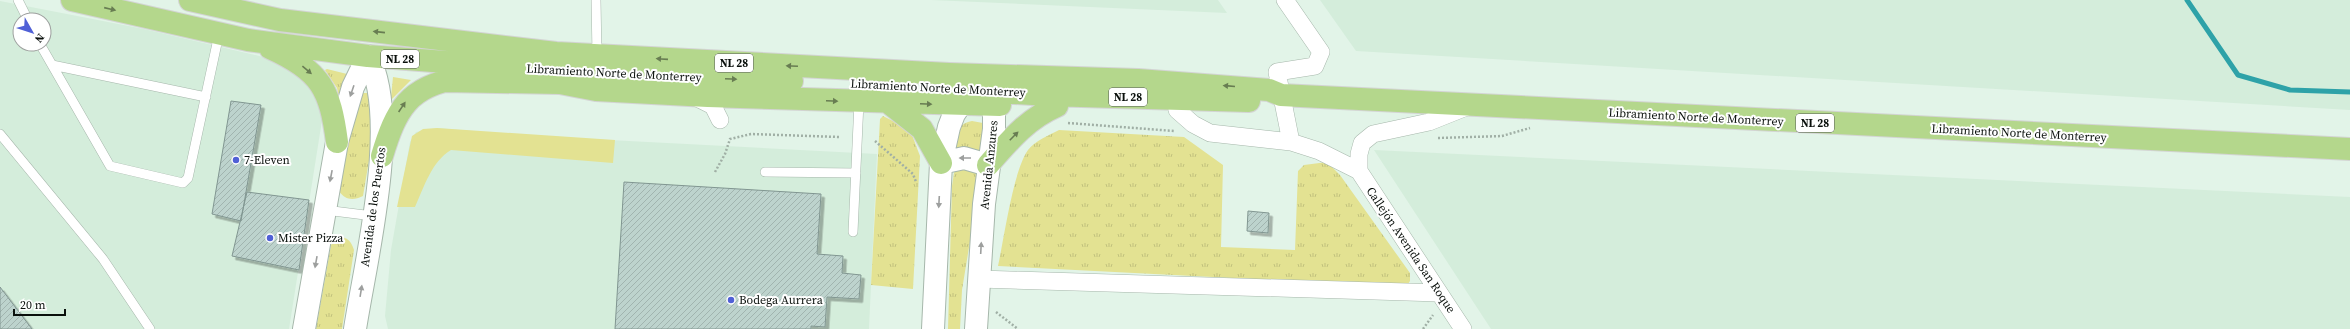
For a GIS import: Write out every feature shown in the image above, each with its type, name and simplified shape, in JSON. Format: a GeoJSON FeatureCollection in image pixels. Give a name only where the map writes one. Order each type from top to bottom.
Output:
{"type":"FeatureCollection","features":[{"type":"Feature","properties":{"kind":"main road","name":"NL 28"},"geometry":{"type":"LineString","coordinates":[[72,0],[248,40],[368,56]]}},
{"type":"Feature","properties":{"kind":"main road"},"geometry":{"type":"LineString","coordinates":[[176,0],[211,15],[236,22],[339,41],[353,46],[368,56],[390,48],[554,62]]}},
{"type":"Feature","properties":{"kind":"main road","name":"Libramiento Norte de Monterrey"},"geometry":{"type":"LineString","coordinates":[[190,0],[280,20],[554,62],[598,63],[665,60],[1138,80],[1269,90],[1275,98]]}},
{"type":"Feature","properties":{"kind":"main road"},"geometry":{"type":"LineString","coordinates":[[248,40],[284,54],[309,71],[318,80],[331,106],[337,142]]}},
{"type":"Feature","properties":{"kind":"main road"},"geometry":{"type":"LineString","coordinates":[[382,156],[392,125],[408,99],[419,91],[444,81],[554,62]]}},
{"type":"Feature","properties":{"kind":"main road","name":"Libramiento Norte de Monterrey"},"geometry":{"type":"LineString","coordinates":[[554,62],[574,72],[598,63],[967,98],[1194,100],[1275,98],[1469,106],[2350,149]]}},
{"type":"Feature","properties":{"kind":"main road"},"geometry":{"type":"LineString","coordinates":[[820,67],[859,74],[945,79],[962,83],[967,98]]}},
{"type":"Feature","properties":{"kind":"main road"},"geometry":{"type":"LineString","coordinates":[[574,72],[640,93]]}},
{"type":"Feature","properties":{"kind":"main road"},"geometry":{"type":"LineString","coordinates":[[444,81],[560,83],[596,90],[640,93],[889,103],[967,98],[984,83],[1021,82],[1121,86],[1138,80]]}},
{"type":"Feature","properties":{"kind":"main road"},"geometry":{"type":"LineString","coordinates":[[991,105],[1057,106],[1134,112],[1247,107],[1275,98]]}},
{"type":"Feature","properties":{"kind":"main road"},"geometry":{"type":"LineString","coordinates":[[889,103],[922,129],[941,163]]}},
{"type":"Feature","properties":{"kind":"main road"},"geometry":{"type":"LineString","coordinates":[[988,165],[1028,122],[1038,114],[1057,106]]}},
{"type":"Feature","properties":{"kind":"street"},"geometry":{"type":"LineString","coordinates":[[1284,0],[1321,52],[1315,66],[1276,72],[1275,98],[1291,142]]}},
{"type":"Feature","properties":{"kind":"street"},"geometry":{"type":"LineString","coordinates":[[304,329],[337,142],[353,87],[368,56]]}},
{"type":"Feature","properties":{"kind":"street","name":"Avenida de los Puertos"},"geometry":{"type":"LineString","coordinates":[[355,329],[382,156],[381,98],[376,74],[368,56]]}},
{"type":"Feature","properties":{"kind":"street"},"geometry":{"type":"LineString","coordinates":[[933,329],[941,163],[949,127],[967,98]]}},
{"type":"Feature","properties":{"kind":"street","name":"Avenida Anzures"},"geometry":{"type":"LineString","coordinates":[[967,98],[988,98],[994,114],[994,129],[988,165],[976,329]]}},
{"type":"Feature","properties":{"kind":"street"},"geometry":{"type":"LineString","coordinates":[[1177,110],[1193,124],[1210,133],[1291,142],[1319,151],[1359,171],[1358,154],[1362,143],[1373,134],[1429,122],[1469,106]]}},
{"type":"Feature","properties":{"kind":"street"},"geometry":{"type":"LineString","coordinates":[[941,163],[964,158],[988,165]]}},
{"type":"Feature","properties":{"kind":"street","name":"Callejón Avenida San Roque"},"geometry":{"type":"LineString","coordinates":[[1359,171],[1463,329]]}},
{"type":"Feature","properties":{"kind":"street"},"geometry":{"type":"LineString","coordinates":[[979,279],[1439,293]]}},
{"type":"Feature","properties":{"kind":"lane"},"geometry":{"type":"LineString","coordinates":[[18,0],[24,12]]}},
{"type":"Feature","properties":{"kind":"lane"},"geometry":{"type":"LineString","coordinates":[[596,0],[598,63]]}},
{"type":"Feature","properties":{"kind":"lane"},"geometry":{"type":"LineString","coordinates":[[45,52],[110,166],[183,183],[188,178],[220,33]]}},
{"type":"Feature","properties":{"kind":"lane"},"geometry":{"type":"LineString","coordinates":[[52,65],[206,97]]}},
{"type":"Feature","properties":{"kind":"lane"},"geometry":{"type":"LineString","coordinates":[[853,232],[859,102]]}},
{"type":"Feature","properties":{"kind":"lane"},"geometry":{"type":"LineString","coordinates":[[0,134],[103,259],[150,329]]}},
{"type":"Feature","properties":{"kind":"lane"},"geometry":{"type":"LineString","coordinates":[[765,172],[856,174]]}},
{"type":"Feature","properties":{"kind":"lane"},"geometry":{"type":"LineString","coordinates":[[325,210],[373,216]]}},
{"type":"Feature","properties":{"kind":"path"},"geometry":{"type":"LineString","coordinates":[[715,172],[725,154],[730,139],[757,134],[839,137]]}},
{"type":"Feature","properties":{"kind":"path"},"geometry":{"type":"LineString","coordinates":[[875,141],[913,174],[916,182]]}},
{"type":"Feature","properties":{"kind":"path"},"geometry":{"type":"LineString","coordinates":[[995,311],[1018,329]]}},
{"type":"Feature","properties":{"kind":"shaded area"},"geometry":{"type":"Polygon","coordinates":[[[931,0],[1218,0],[1227,13],[931,0]]]}},
{"type":"Feature","properties":{"kind":"shaded area"},"geometry":{"type":"Polygon","coordinates":[[[1320,0],[2350,0],[2350,110],[1356,51],[1320,0]]]}},
{"type":"Feature","properties":{"kind":"shaded area"},"geometry":{"type":"Polygon","coordinates":[[[0,1],[144,29],[272,59],[308,79],[323,114],[289,329],[0,329],[0,1]]]}},
{"type":"Feature","properties":{"kind":"shaded area"},"geometry":{"type":"Polygon","coordinates":[[[437,128],[532,136],[877,154],[869,329],[388,329],[385,316],[391,250],[410,142],[416,132],[437,128]]]}},
{"type":"Feature","properties":{"kind":"shaded area"},"geometry":{"type":"Polygon","coordinates":[[[1374,150],[2350,197],[2350,329],[1491,329],[1374,150]]]}},
{"type":"Feature","properties":{"kind":"green space"},"geometry":{"type":"Polygon","coordinates":[[[327,69],[347,74],[347,84],[340,101],[337,88],[325,70],[327,69]]]}},
{"type":"Feature","properties":{"kind":"green space"},"geometry":{"type":"Polygon","coordinates":[[[393,77],[411,80],[391,100],[391,97],[393,77]]]}},
{"type":"Feature","properties":{"kind":"green space"},"geometry":{"type":"Polygon","coordinates":[[[361,93],[369,93],[378,107],[363,196],[356,199],[350,199],[341,194],[339,191],[354,99],[361,93]]]}},
{"type":"Feature","properties":{"kind":"green space"},"geometry":{"type":"Polygon","coordinates":[[[883,116],[895,122],[912,135],[920,156],[913,289],[871,285],[880,119],[883,116]]]}},
{"type":"Feature","properties":{"kind":"green space"},"geometry":{"type":"Polygon","coordinates":[[[972,121],[983,123],[983,158],[953,154],[956,133],[962,125],[972,121]]]}},
{"type":"Feature","properties":{"kind":"green space"},"geometry":{"type":"Polygon","coordinates":[[[437,128],[615,140],[613,163],[451,150],[444,155],[429,175],[415,207],[397,207],[412,136],[423,129],[437,128]]]}},
{"type":"Feature","properties":{"kind":"green space"},"geometry":{"type":"Polygon","coordinates":[[[1059,130],[1184,137],[1223,165],[1221,247],[1295,250],[1298,171],[1304,165],[1327,162],[1340,175],[1410,273],[1410,281],[1406,287],[998,266],[1013,189],[1023,160],[1028,150],[1034,144],[1042,138],[1059,130]]]}},
{"type":"Feature","properties":{"kind":"green space"},"geometry":{"type":"Polygon","coordinates":[[[957,167],[978,171],[980,180],[962,290],[960,329],[948,329],[952,186],[954,173],[957,167]]]}},
{"type":"Feature","properties":{"kind":"green space"},"geometry":{"type":"Polygon","coordinates":[[[338,237],[349,240],[354,250],[342,329],[316,329],[331,245],[338,237]]]}},
{"type":"Feature","properties":{"kind":"building","name":"7-Eleven"},"geometry":{"type":"Polygon","coordinates":[[[231,101],[261,105],[241,221],[212,214],[231,101]]]}},
{"type":"Feature","properties":{"kind":"building"},"geometry":{"type":"Polygon","coordinates":[[[624,182],[821,194],[817,254],[843,256],[842,273],[861,275],[859,299],[827,297],[825,327],[811,326],[811,329],[615,329],[624,182]]]}},
{"type":"Feature","properties":{"kind":"building","name":"Mister Pizza"},"geometry":{"type":"Polygon","coordinates":[[[247,192],[309,200],[299,270],[232,256],[247,192]]]}},
{"type":"Feature","properties":{"kind":"building"},"geometry":{"type":"Polygon","coordinates":[[[1248,211],[1269,213],[1268,233],[1247,231],[1248,211]]]}},
{"type":"Feature","properties":{"kind":"building"},"geometry":{"type":"Polygon","coordinates":[[[0,287],[32,329],[0,329],[0,287]]]}},
{"type":"Feature","properties":{"kind":"waterway"},"geometry":{"type":"LineString","coordinates":[[2187,0],[2238,75],[2290,90],[2350,92]]}},
{"type":"Feature","properties":{"kind":"place","name":"7-Eleven"},"geometry":{"type":"Point","coordinates":[236,160]}},
{"type":"Feature","properties":{"kind":"place","name":"Mister Pizza"},"geometry":{"type":"Point","coordinates":[270,238]}},
{"type":"Feature","properties":{"kind":"place","name":"Bodega Aurrera"},"geometry":{"type":"Point","coordinates":[731,300]}}]}
